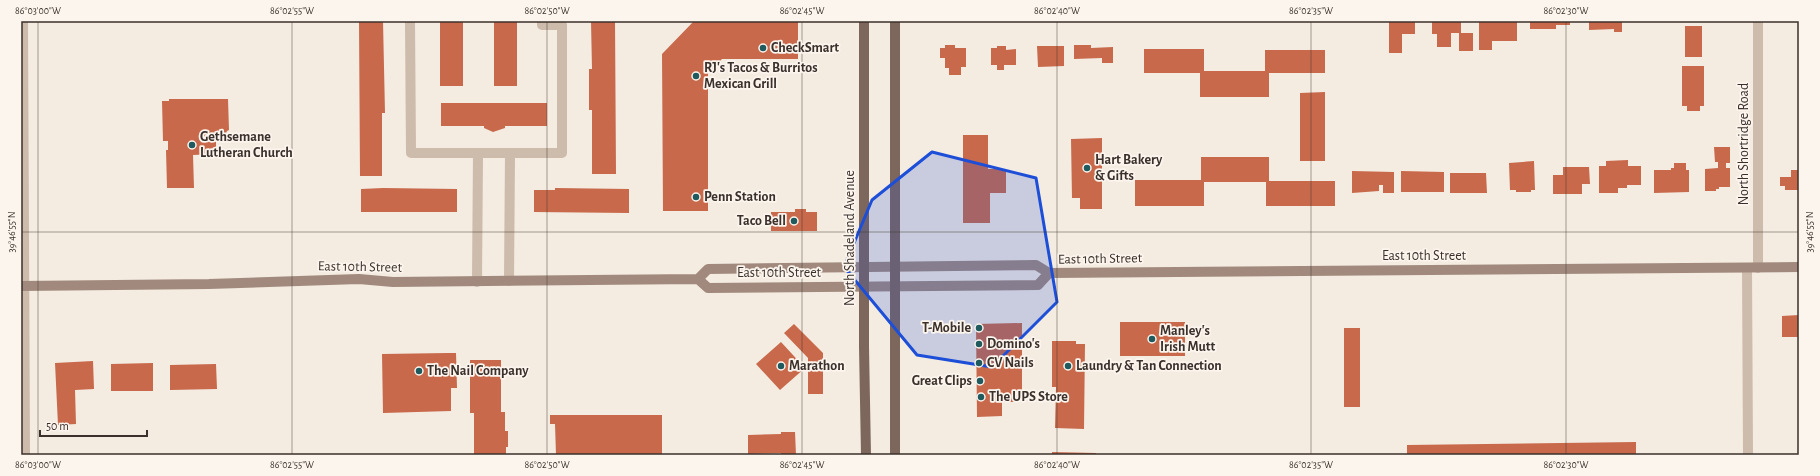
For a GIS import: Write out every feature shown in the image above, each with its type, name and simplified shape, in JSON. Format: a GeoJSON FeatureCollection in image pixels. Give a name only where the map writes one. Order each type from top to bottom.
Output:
{"type":"FeatureCollection","features":[{"type":"Feature","properties":{"kind":"main road","name":"North Shadeland Avenue"},"geometry":{"type":"LineString","coordinates":[[864,21],[864,287],[866,455]]}},
{"type":"Feature","properties":{"kind":"main road"},"geometry":{"type":"LineString","coordinates":[[895,21],[895,455]]}},
{"type":"Feature","properties":{"kind":"main road","name":"East 10th Street"},"geometry":{"type":"LineString","coordinates":[[698,279],[708,269],[864,266],[1036,265],[1049,273],[1799,267]]}},
{"type":"Feature","properties":{"kind":"main road","name":"East 10th Street"},"geometry":{"type":"LineString","coordinates":[[22,286],[209,284],[359,279],[393,282],[698,279],[708,288],[895,287],[1038,285],[1049,273]]}},
{"type":"Feature","properties":{"kind":"street"},"geometry":{"type":"LineString","coordinates":[[23,21],[22,286],[25,455]]}},
{"type":"Feature","properties":{"kind":"street"},"geometry":{"type":"LineString","coordinates":[[410,21],[411,153],[562,153],[562,25],[542,25],[542,21]]}},
{"type":"Feature","properties":{"kind":"street","name":"North Shortridge Road"},"geometry":{"type":"LineString","coordinates":[[1758,21],[1758,268]]}},
{"type":"Feature","properties":{"kind":"street"},"geometry":{"type":"LineString","coordinates":[[477,282],[478,153]]}},
{"type":"Feature","properties":{"kind":"street"},"geometry":{"type":"LineString","coordinates":[[509,281],[510,153]]}},
{"type":"Feature","properties":{"kind":"street"},"geometry":{"type":"LineString","coordinates":[[1747,268],[1748,455]]}},
{"type":"Feature","properties":{"kind":"highlighted area"},"geometry":{"type":"Polygon","coordinates":[[[932,152],[1036,178],[1057,302],[992,367],[917,355],[844,267],[872,200],[932,152]]]}},
{"type":"Feature","properties":{"kind":"building"},"geometry":{"type":"Polygon","coordinates":[[[359,21],[383,21],[385,113],[382,113],[382,176],[360,176],[359,21]]]}},
{"type":"Feature","properties":{"kind":"building"},"geometry":{"type":"Polygon","coordinates":[[[440,21],[463,21],[463,86],[440,86],[440,21]]]}},
{"type":"Feature","properties":{"kind":"building"},"geometry":{"type":"Polygon","coordinates":[[[494,21],[517,21],[517,86],[494,86],[494,21]]]}},
{"type":"Feature","properties":{"kind":"building"},"geometry":{"type":"Polygon","coordinates":[[[591,21],[615,21],[616,174],[592,174],[592,110],[589,110],[589,69],[592,69],[591,21]]]}},
{"type":"Feature","properties":{"kind":"building"},"geometry":{"type":"Polygon","coordinates":[[[694,21],[798,21],[798,59],[722,59],[708,73],[708,211],[663,211],[662,54],[694,21]]]}},
{"type":"Feature","properties":{"kind":"building"},"geometry":{"type":"Polygon","coordinates":[[[1389,21],[1415,21],[1415,34],[1402,34],[1402,53],[1389,53],[1389,21]]]}},
{"type":"Feature","properties":{"kind":"building"},"geometry":{"type":"Polygon","coordinates":[[[1432,21],[1461,21],[1461,33],[1473,33],[1473,51],[1459,51],[1459,33],[1451,33],[1451,47],[1437,47],[1437,34],[1432,34],[1432,21]]]}},
{"type":"Feature","properties":{"kind":"building"},"geometry":{"type":"Polygon","coordinates":[[[1479,21],[1517,21],[1517,41],[1492,41],[1492,50],[1479,50],[1479,21]]]}},
{"type":"Feature","properties":{"kind":"building"},"geometry":{"type":"Polygon","coordinates":[[[1530,21],[1570,21],[1570,25],[1556,25],[1556,29],[1530,29],[1530,21]]]}},
{"type":"Feature","properties":{"kind":"building"},"geometry":{"type":"Polygon","coordinates":[[[1589,21],[1622,21],[1622,32],[1614,32],[1614,29],[1589,30],[1589,21]]]}},
{"type":"Feature","properties":{"kind":"building"},"geometry":{"type":"Polygon","coordinates":[[[1685,26],[1702,26],[1702,57],[1685,57],[1685,26]]]}},
{"type":"Feature","properties":{"kind":"building"},"geometry":{"type":"Polygon","coordinates":[[[945,45],[955,45],[955,48],[966,48],[966,67],[961,67],[961,75],[949,75],[949,68],[945,68],[945,58],[940,58],[940,48],[945,48],[945,45]]]}},
{"type":"Feature","properties":{"kind":"building"},"geometry":{"type":"Polygon","coordinates":[[[1074,45],[1091,45],[1091,48],[1113,47],[1113,63],[1102,63],[1102,58],[1074,59],[1074,45]]]}},
{"type":"Feature","properties":{"kind":"building"},"geometry":{"type":"Polygon","coordinates":[[[997,46],[1006,46],[1006,50],[1016,49],[1016,65],[1004,65],[1004,70],[997,70],[997,65],[991,65],[991,48],[997,48],[997,46]]]}},
{"type":"Feature","properties":{"kind":"building"},"geometry":{"type":"Polygon","coordinates":[[[1037,46],[1064,46],[1064,66],[1038,67],[1037,46]]]}},
{"type":"Feature","properties":{"kind":"building"},"geometry":{"type":"Polygon","coordinates":[[[1144,49],[1204,49],[1204,71],[1265,71],[1265,50],[1325,50],[1325,73],[1269,73],[1269,97],[1200,97],[1200,73],[1144,73],[1144,49]]]}},
{"type":"Feature","properties":{"kind":"building"},"geometry":{"type":"Polygon","coordinates":[[[1682,66],[1704,66],[1704,106],[1700,106],[1700,111],[1687,111],[1687,106],[1682,106],[1682,66]]]}},
{"type":"Feature","properties":{"kind":"building"},"geometry":{"type":"Polygon","coordinates":[[[1325,92],[1325,161],[1300,161],[1300,93],[1325,92]]]}},
{"type":"Feature","properties":{"kind":"building","name":"Gethsemane Lutheran Church"},"geometry":{"type":"Polygon","coordinates":[[[169,99],[228,99],[229,130],[224,137],[216,140],[216,154],[193,155],[194,188],[167,188],[166,150],[168,150],[168,141],[163,141],[162,101],[169,101],[169,99]]]}},
{"type":"Feature","properties":{"kind":"building"},"geometry":{"type":"Polygon","coordinates":[[[441,103],[547,103],[547,126],[505,126],[505,128],[493,132],[484,128],[484,126],[441,126],[441,103]]]}},
{"type":"Feature","properties":{"kind":"building"},"geometry":{"type":"Polygon","coordinates":[[[963,135],[988,135],[988,169],[1006,169],[1006,193],[990,193],[990,223],[963,223],[963,135]]]}},
{"type":"Feature","properties":{"kind":"building","name":"Hart Bakery & Gifts"},"geometry":{"type":"Polygon","coordinates":[[[1102,138],[1102,209],[1080,209],[1080,198],[1072,198],[1071,139],[1102,138]]]}},
{"type":"Feature","properties":{"kind":"building"},"geometry":{"type":"Polygon","coordinates":[[[1714,147],[1730,147],[1730,163],[1726,163],[1726,168],[1730,168],[1730,187],[1719,187],[1716,191],[1705,191],[1705,169],[1718,168],[1718,162],[1715,162],[1714,147]]]}},
{"type":"Feature","properties":{"kind":"building"},"geometry":{"type":"Polygon","coordinates":[[[1201,157],[1269,157],[1269,181],[1335,181],[1335,206],[1266,206],[1266,182],[1204,182],[1204,206],[1135,206],[1135,180],[1201,180],[1201,157]]]}},
{"type":"Feature","properties":{"kind":"building"},"geometry":{"type":"Polygon","coordinates":[[[1628,160],[1628,166],[1641,166],[1641,185],[1627,185],[1627,188],[1618,188],[1618,193],[1599,193],[1599,166],[1606,166],[1606,161],[1628,160]]]}},
{"type":"Feature","properties":{"kind":"building"},"geometry":{"type":"Polygon","coordinates":[[[1534,161],[1535,190],[1531,190],[1531,192],[1516,192],[1516,190],[1510,190],[1509,163],[1534,161]]]}},
{"type":"Feature","properties":{"kind":"building"},"geometry":{"type":"Polygon","coordinates":[[[1674,163],[1686,163],[1686,170],[1689,170],[1689,192],[1654,193],[1654,170],[1671,170],[1671,168],[1674,168],[1674,163]]]}},
{"type":"Feature","properties":{"kind":"building"},"geometry":{"type":"Polygon","coordinates":[[[1563,167],[1589,167],[1590,184],[1582,184],[1582,194],[1553,194],[1553,175],[1563,175],[1563,167]]]}},
{"type":"Feature","properties":{"kind":"building"},"geometry":{"type":"Polygon","coordinates":[[[1791,170],[1799,170],[1799,190],[1785,190],[1785,186],[1780,186],[1780,177],[1791,177],[1791,170]]]}},
{"type":"Feature","properties":{"kind":"building"},"geometry":{"type":"Polygon","coordinates":[[[1352,171],[1394,172],[1394,193],[1383,193],[1383,185],[1379,185],[1379,191],[1352,193],[1352,171]]]}},
{"type":"Feature","properties":{"kind":"building"},"geometry":{"type":"Polygon","coordinates":[[[1401,171],[1444,172],[1444,192],[1401,192],[1401,171]]]}},
{"type":"Feature","properties":{"kind":"building"},"geometry":{"type":"Polygon","coordinates":[[[1450,173],[1486,173],[1487,193],[1450,193],[1450,173]]]}},
{"type":"Feature","properties":{"kind":"building"},"geometry":{"type":"Polygon","coordinates":[[[555,188],[629,189],[629,213],[534,212],[534,190],[555,190],[555,188]]]}},
{"type":"Feature","properties":{"kind":"building"},"geometry":{"type":"Polygon","coordinates":[[[361,189],[457,189],[457,212],[361,212],[361,189]]]}},
{"type":"Feature","properties":{"kind":"building","name":"Taco Bell"},"geometry":{"type":"Polygon","coordinates":[[[795,209],[806,209],[806,212],[817,212],[817,231],[771,231],[771,212],[795,212],[795,209]]]}},
{"type":"Feature","properties":{"kind":"building"},"geometry":{"type":"Polygon","coordinates":[[[1799,315],[1799,337],[1782,337],[1782,316],[1799,315]]]}},
{"type":"Feature","properties":{"kind":"building","name":"Manley's Irish Mutt"},"geometry":{"type":"Polygon","coordinates":[[[1120,322],[1185,322],[1185,356],[1120,356],[1120,322]]]}},
{"type":"Feature","properties":{"kind":"building"},"geometry":{"type":"Polygon","coordinates":[[[1022,323],[1022,395],[1015,402],[1002,402],[1002,416],[977,417],[976,324],[1022,323]]]}},
{"type":"Feature","properties":{"kind":"building"},"geometry":{"type":"Polygon","coordinates":[[[794,324],[823,353],[823,394],[808,394],[808,358],[784,333],[794,324]]]}},
{"type":"Feature","properties":{"kind":"building"},"geometry":{"type":"Polygon","coordinates":[[[1344,328],[1360,328],[1360,407],[1344,407],[1344,328]]]}},
{"type":"Feature","properties":{"kind":"building","name":"Laundry & Tan Connection"},"geometry":{"type":"Polygon","coordinates":[[[1052,341],[1076,341],[1076,344],[1085,344],[1084,429],[1055,428],[1056,387],[1052,387],[1052,341]]]}},
{"type":"Feature","properties":{"kind":"building","name":"Marathon"},"geometry":{"type":"Polygon","coordinates":[[[781,342],[805,368],[780,390],[756,364],[781,342]]]}},
{"type":"Feature","properties":{"kind":"building","name":"The Nail Company"},"geometry":{"type":"Polygon","coordinates":[[[456,353],[457,388],[451,388],[451,411],[383,413],[382,354],[456,353]]]}},
{"type":"Feature","properties":{"kind":"building"},"geometry":{"type":"Polygon","coordinates":[[[470,360],[501,360],[501,412],[505,412],[505,431],[508,431],[508,447],[506,447],[506,455],[474,455],[474,413],[470,413],[470,360]]]}},
{"type":"Feature","properties":{"kind":"building"},"geometry":{"type":"Polygon","coordinates":[[[93,361],[94,389],[75,390],[76,424],[58,425],[55,363],[93,361]]]}},
{"type":"Feature","properties":{"kind":"building"},"geometry":{"type":"Polygon","coordinates":[[[153,363],[153,391],[111,391],[111,364],[153,363]]]}},
{"type":"Feature","properties":{"kind":"building"},"geometry":{"type":"Polygon","coordinates":[[[216,364],[217,389],[170,390],[170,365],[216,364]]]}},
{"type":"Feature","properties":{"kind":"building"},"geometry":{"type":"Polygon","coordinates":[[[550,415],[662,415],[662,455],[556,455],[555,424],[550,424],[550,415]]]}},
{"type":"Feature","properties":{"kind":"building"},"geometry":{"type":"Polygon","coordinates":[[[781,432],[795,432],[796,455],[781,455],[781,453],[748,454],[748,435],[781,434],[781,432]]]}},
{"type":"Feature","properties":{"kind":"building"},"geometry":{"type":"Polygon","coordinates":[[[1636,442],[1636,455],[1407,455],[1407,445],[1636,442]]]}},
{"type":"Feature","properties":{"kind":"building"},"geometry":{"type":"Polygon","coordinates":[[[1052,452],[1096,453],[1096,455],[1052,455],[1052,452]]]}},
{"type":"Feature","properties":{"kind":"place","name":"CheckSmart"},"geometry":{"type":"Point","coordinates":[763,48]}},
{"type":"Feature","properties":{"kind":"place","name":"RJ's Tacos & Burritos Mexican Grill"},"geometry":{"type":"Point","coordinates":[696,76]}},
{"type":"Feature","properties":{"kind":"place","name":"Gethsemane Lutheran Church"},"geometry":{"type":"Point","coordinates":[192,145]}},
{"type":"Feature","properties":{"kind":"place","name":"Hart Bakery & Gifts"},"geometry":{"type":"Point","coordinates":[1087,168]}},
{"type":"Feature","properties":{"kind":"place","name":"Penn Station"},"geometry":{"type":"Point","coordinates":[696,197]}},
{"type":"Feature","properties":{"kind":"place","name":"Taco Bell"},"geometry":{"type":"Point","coordinates":[794,221]}},
{"type":"Feature","properties":{"kind":"place","name":"T-Mobile"},"geometry":{"type":"Point","coordinates":[979,328]}},
{"type":"Feature","properties":{"kind":"place","name":"Manley's Irish Mutt"},"geometry":{"type":"Point","coordinates":[1152,339]}},
{"type":"Feature","properties":{"kind":"place","name":"Domino's"},"geometry":{"type":"Point","coordinates":[979,344]}},
{"type":"Feature","properties":{"kind":"place","name":"CV Nails"},"geometry":{"type":"Point","coordinates":[979,363]}},
{"type":"Feature","properties":{"kind":"place","name":"Marathon"},"geometry":{"type":"Point","coordinates":[781,366]}},
{"type":"Feature","properties":{"kind":"place","name":"Laundry & Tan Connection"},"geometry":{"type":"Point","coordinates":[1068,366]}},
{"type":"Feature","properties":{"kind":"place","name":"The Nail Company"},"geometry":{"type":"Point","coordinates":[419,371]}},
{"type":"Feature","properties":{"kind":"place","name":"Great Clips"},"geometry":{"type":"Point","coordinates":[980,381]}},
{"type":"Feature","properties":{"kind":"place","name":"The UPS Store"},"geometry":{"type":"Point","coordinates":[981,397]}}]}
